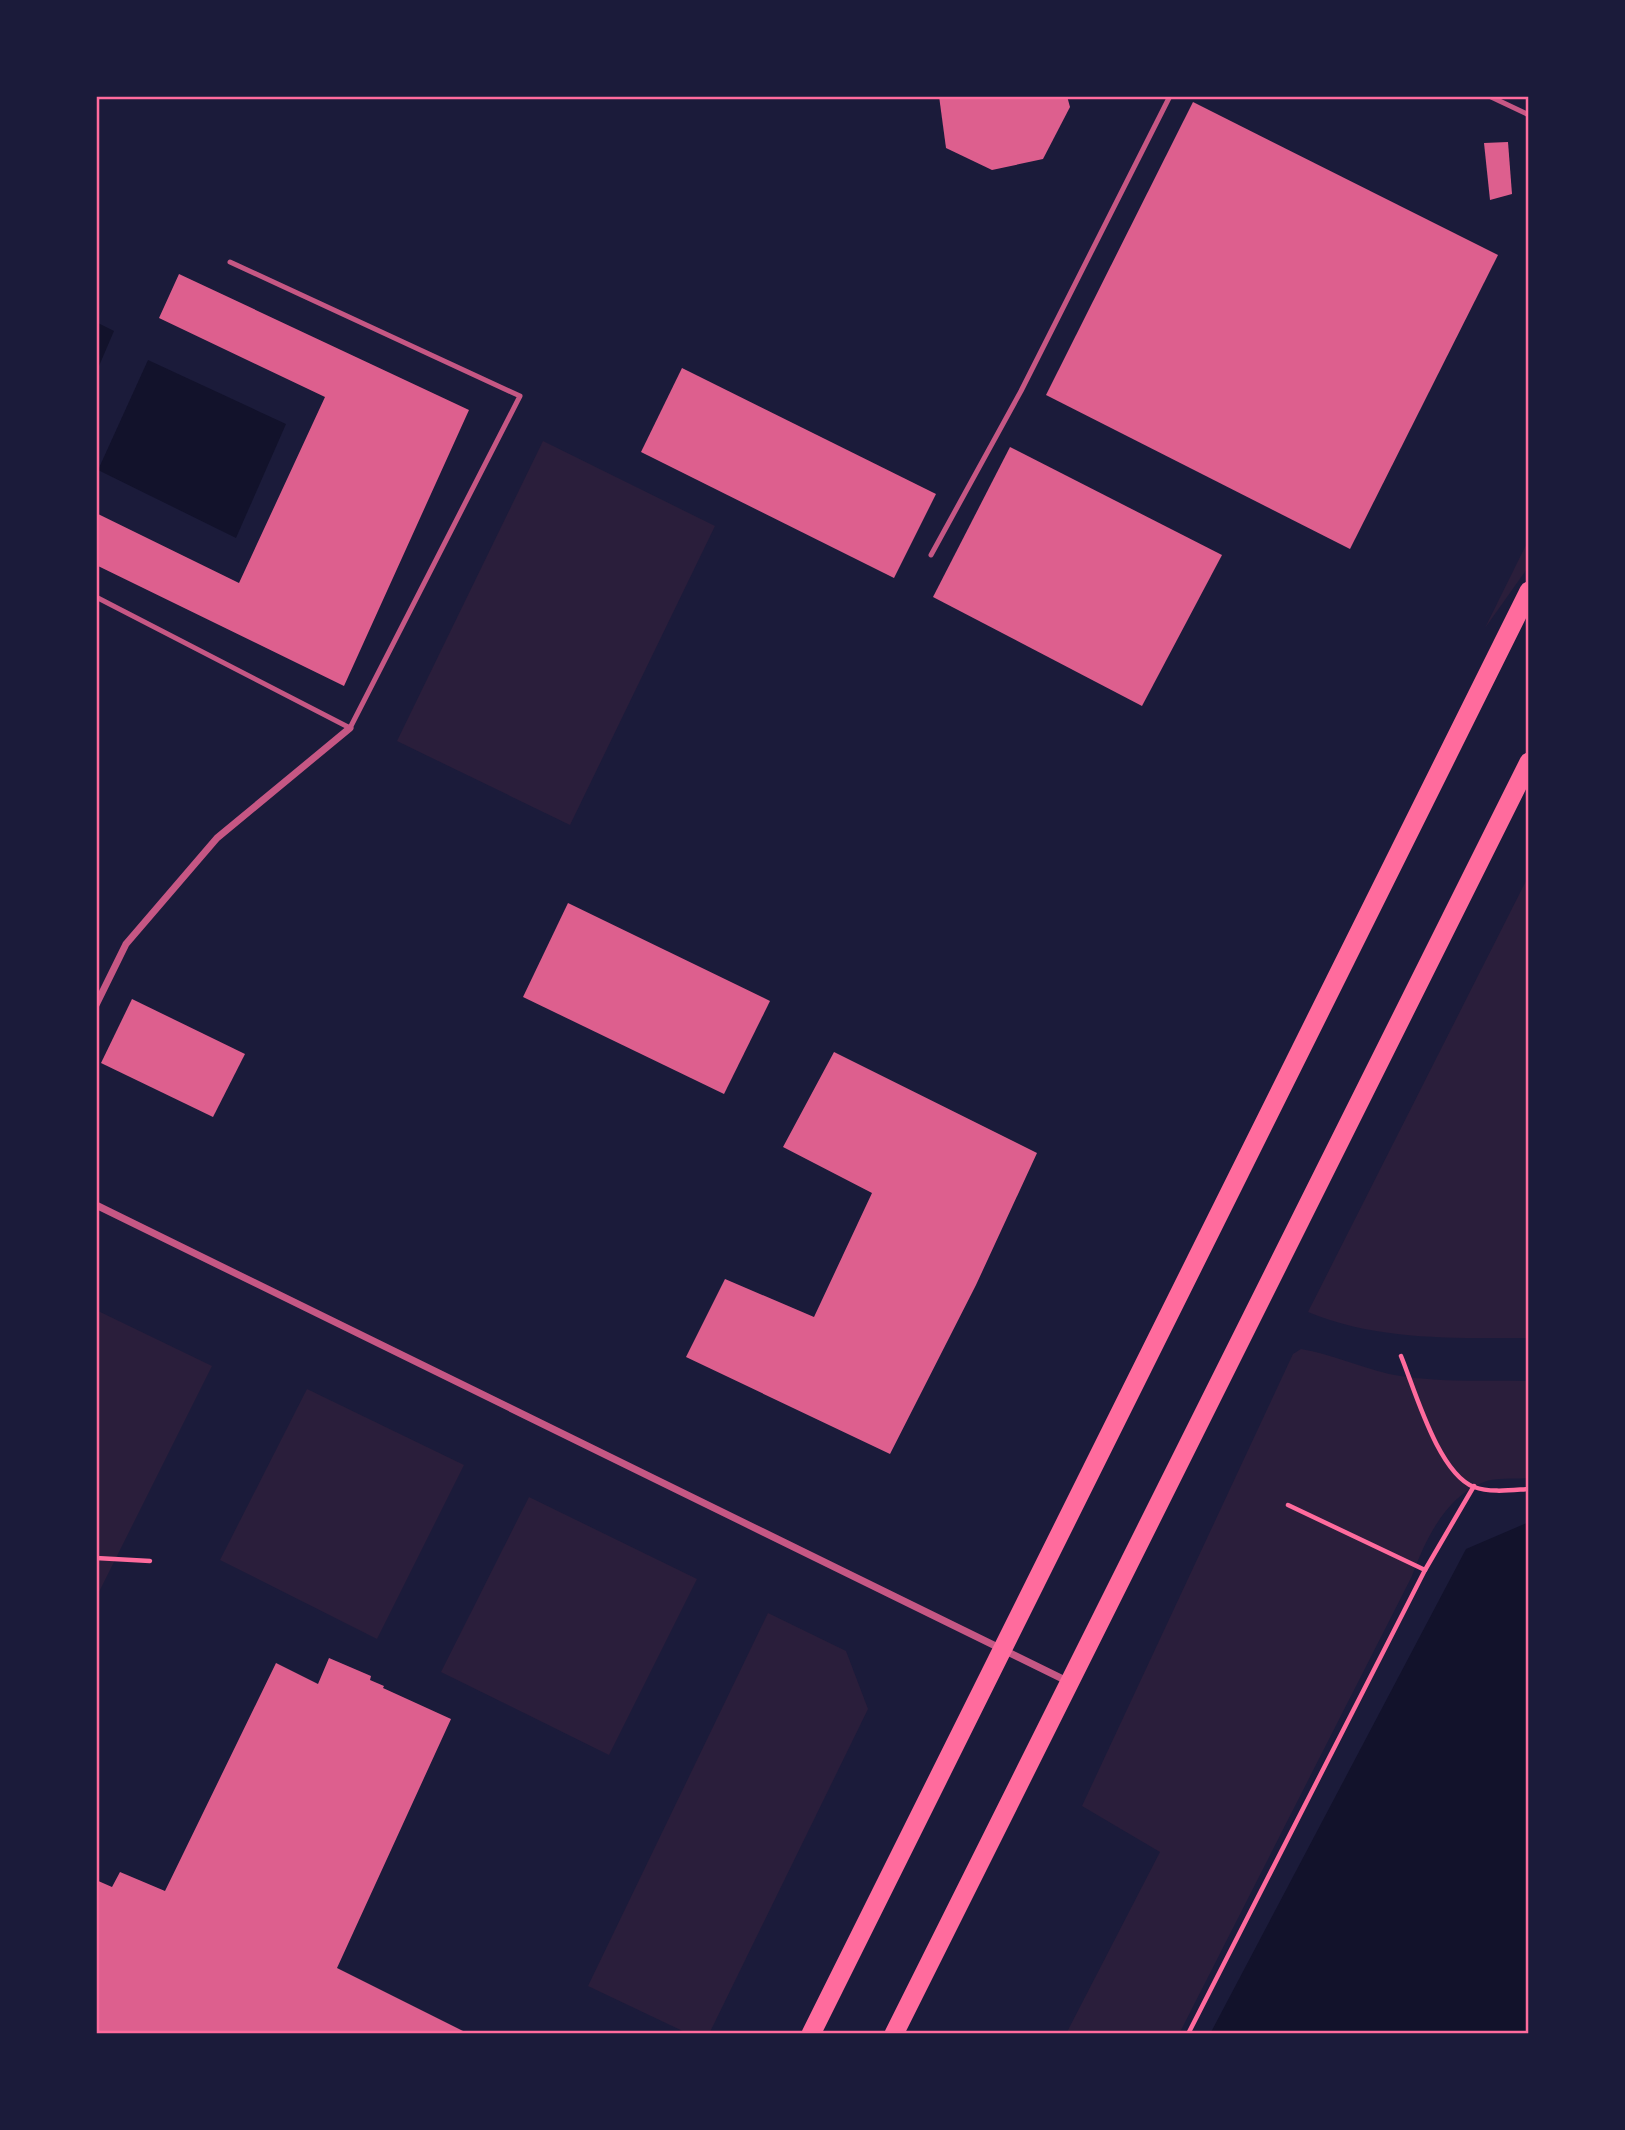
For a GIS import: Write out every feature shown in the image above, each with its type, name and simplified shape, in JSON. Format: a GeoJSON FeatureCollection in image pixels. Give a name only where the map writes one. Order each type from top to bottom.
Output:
{"type":"FeatureCollection","features":[{"type":"Feature","properties":{"kind":"highway"},"geometry":{"type":"LineString","coordinates":[[811,2034],[1529,591]]}},
{"type":"Feature","properties":{"kind":"highway"},"geometry":{"type":"LineString","coordinates":[[894,2034],[1529,762]]}},
{"type":"Feature","properties":{"kind":"street"},"geometry":{"type":"LineString","coordinates":[[96,1005],[126,944],[217,838],[350,727]]}},
{"type":"Feature","properties":{"kind":"street"},"geometry":{"type":"LineString","coordinates":[[96,1205],[1069,1683]]}},
{"type":"Feature","properties":{"kind":"lane"},"geometry":{"type":"LineString","coordinates":[[932,555],[1021,391],[1170,96]]}},
{"type":"Feature","properties":{"kind":"lane"},"geometry":{"type":"LineString","coordinates":[[1489,96],[1529,115]]}},
{"type":"Feature","properties":{"kind":"lane"},"geometry":{"type":"LineString","coordinates":[[96,597],[350,727],[520,396],[230,262]]}},
{"type":"Feature","properties":{"kind":"path"},"geometry":{"type":"LineString","coordinates":[[1401,1356],[1443,1455],[1456,1473],[1474,1486],[1529,1489]]}},
{"type":"Feature","properties":{"kind":"path"},"geometry":{"type":"LineString","coordinates":[[1188,2034],[1425,1570],[1474,1486]]}},
{"type":"Feature","properties":{"kind":"path"},"geometry":{"type":"LineString","coordinates":[[1288,1505],[1425,1570]]}},
{"type":"Feature","properties":{"kind":"path"},"geometry":{"type":"LineString","coordinates":[[96,1558],[150,1561]]}},
{"type":"Feature","properties":{"kind":"shaded area"},"geometry":{"type":"Polygon","coordinates":[[[96,322],[114,331],[96,373],[96,322]]]}},
{"type":"Feature","properties":{"kind":"shaded area"},"geometry":{"type":"Polygon","coordinates":[[[148,360],[286,424],[236,538],[98,470],[148,360]]]}},
{"type":"Feature","properties":{"kind":"shaded area"},"geometry":{"type":"Polygon","coordinates":[[[543,441],[715,526],[570,825],[397,741],[543,441]]]}},
{"type":"Feature","properties":{"kind":"shaded area"},"geometry":{"type":"Polygon","coordinates":[[[1529,539],[1529,566],[1485,628],[1529,539]]]}},
{"type":"Feature","properties":{"kind":"shaded area"},"geometry":{"type":"Polygon","coordinates":[[[1529,875],[1529,1338],[1389,1333],[1308,1312],[1529,875]]]}},
{"type":"Feature","properties":{"kind":"shaded area"},"geometry":{"type":"Polygon","coordinates":[[[96,1310],[212,1366],[96,1598],[96,1310]]]}},
{"type":"Feature","properties":{"kind":"shaded area"},"geometry":{"type":"Polygon","coordinates":[[[1301,1349],[1406,1377],[1529,1381],[1529,1478],[1489,1480],[1471,1489],[1448,1508],[1430,1534],[1412,1576],[1179,2034],[1066,2034],[1160,1852],[1082,1806],[1293,1354],[1301,1349]]]}},
{"type":"Feature","properties":{"kind":"shaded area"},"geometry":{"type":"Polygon","coordinates":[[[307,1389],[464,1465],[377,1639],[220,1560],[307,1389]]]}},
{"type":"Feature","properties":{"kind":"shaded area"},"geometry":{"type":"Polygon","coordinates":[[[529,1497],[697,1579],[609,1755],[441,1672],[529,1497]]]}},
{"type":"Feature","properties":{"kind":"shaded area"},"geometry":{"type":"Polygon","coordinates":[[[1529,1522],[1529,2034],[1210,2034],[1466,1549],[1529,1522]]]}},
{"type":"Feature","properties":{"kind":"shaded area"},"geometry":{"type":"Polygon","coordinates":[[[768,1613],[846,1651],[868,1709],[709,2034],[689,2034],[588,1986],[768,1613]]]}},
{"type":"Feature","properties":{"kind":"building"},"geometry":{"type":"Polygon","coordinates":[[[939,96],[1067,96],[1070,107],[1043,159],[992,170],[946,148],[939,96]]]}},
{"type":"Feature","properties":{"kind":"building"},"geometry":{"type":"Polygon","coordinates":[[[1193,102],[1498,255],[1350,549],[1046,395],[1193,102]]]}},
{"type":"Feature","properties":{"kind":"building"},"geometry":{"type":"Polygon","coordinates":[[[1508,142],[1512,194],[1490,200],[1484,143],[1508,142]]]}},
{"type":"Feature","properties":{"kind":"building"},"geometry":{"type":"Polygon","coordinates":[[[179,274],[469,410],[344,686],[96,565],[96,513],[239,583],[325,397],[159,318],[179,274]]]}},
{"type":"Feature","properties":{"kind":"building"},"geometry":{"type":"Polygon","coordinates":[[[682,368],[936,494],[894,578],[641,452],[682,368]]]}},
{"type":"Feature","properties":{"kind":"building"},"geometry":{"type":"Polygon","coordinates":[[[1010,447],[1222,555],[1142,706],[933,597],[1010,447]]]}},
{"type":"Feature","properties":{"kind":"building"},"geometry":{"type":"Polygon","coordinates":[[[568,903],[770,1001],[724,1094],[523,997],[568,903]]]}},
{"type":"Feature","properties":{"kind":"building"},"geometry":{"type":"Polygon","coordinates":[[[132,999],[245,1054],[213,1117],[101,1063],[132,999]]]}},
{"type":"Feature","properties":{"kind":"building"},"geometry":{"type":"Polygon","coordinates":[[[834,1052],[1037,1153],[976,1285],[890,1454],[686,1357],[725,1279],[814,1317],[872,1193],[783,1147],[834,1052]]]}},
{"type":"Feature","properties":{"kind":"building"},"geometry":{"type":"Polygon","coordinates":[[[329,1658],[371,1676],[370,1680],[384,1686],[383,1688],[451,1719],[337,1968],[469,2034],[96,2034],[96,1880],[112,1887],[120,1872],[165,1891],[276,1663],[318,1684],[329,1658]]]}}]}
